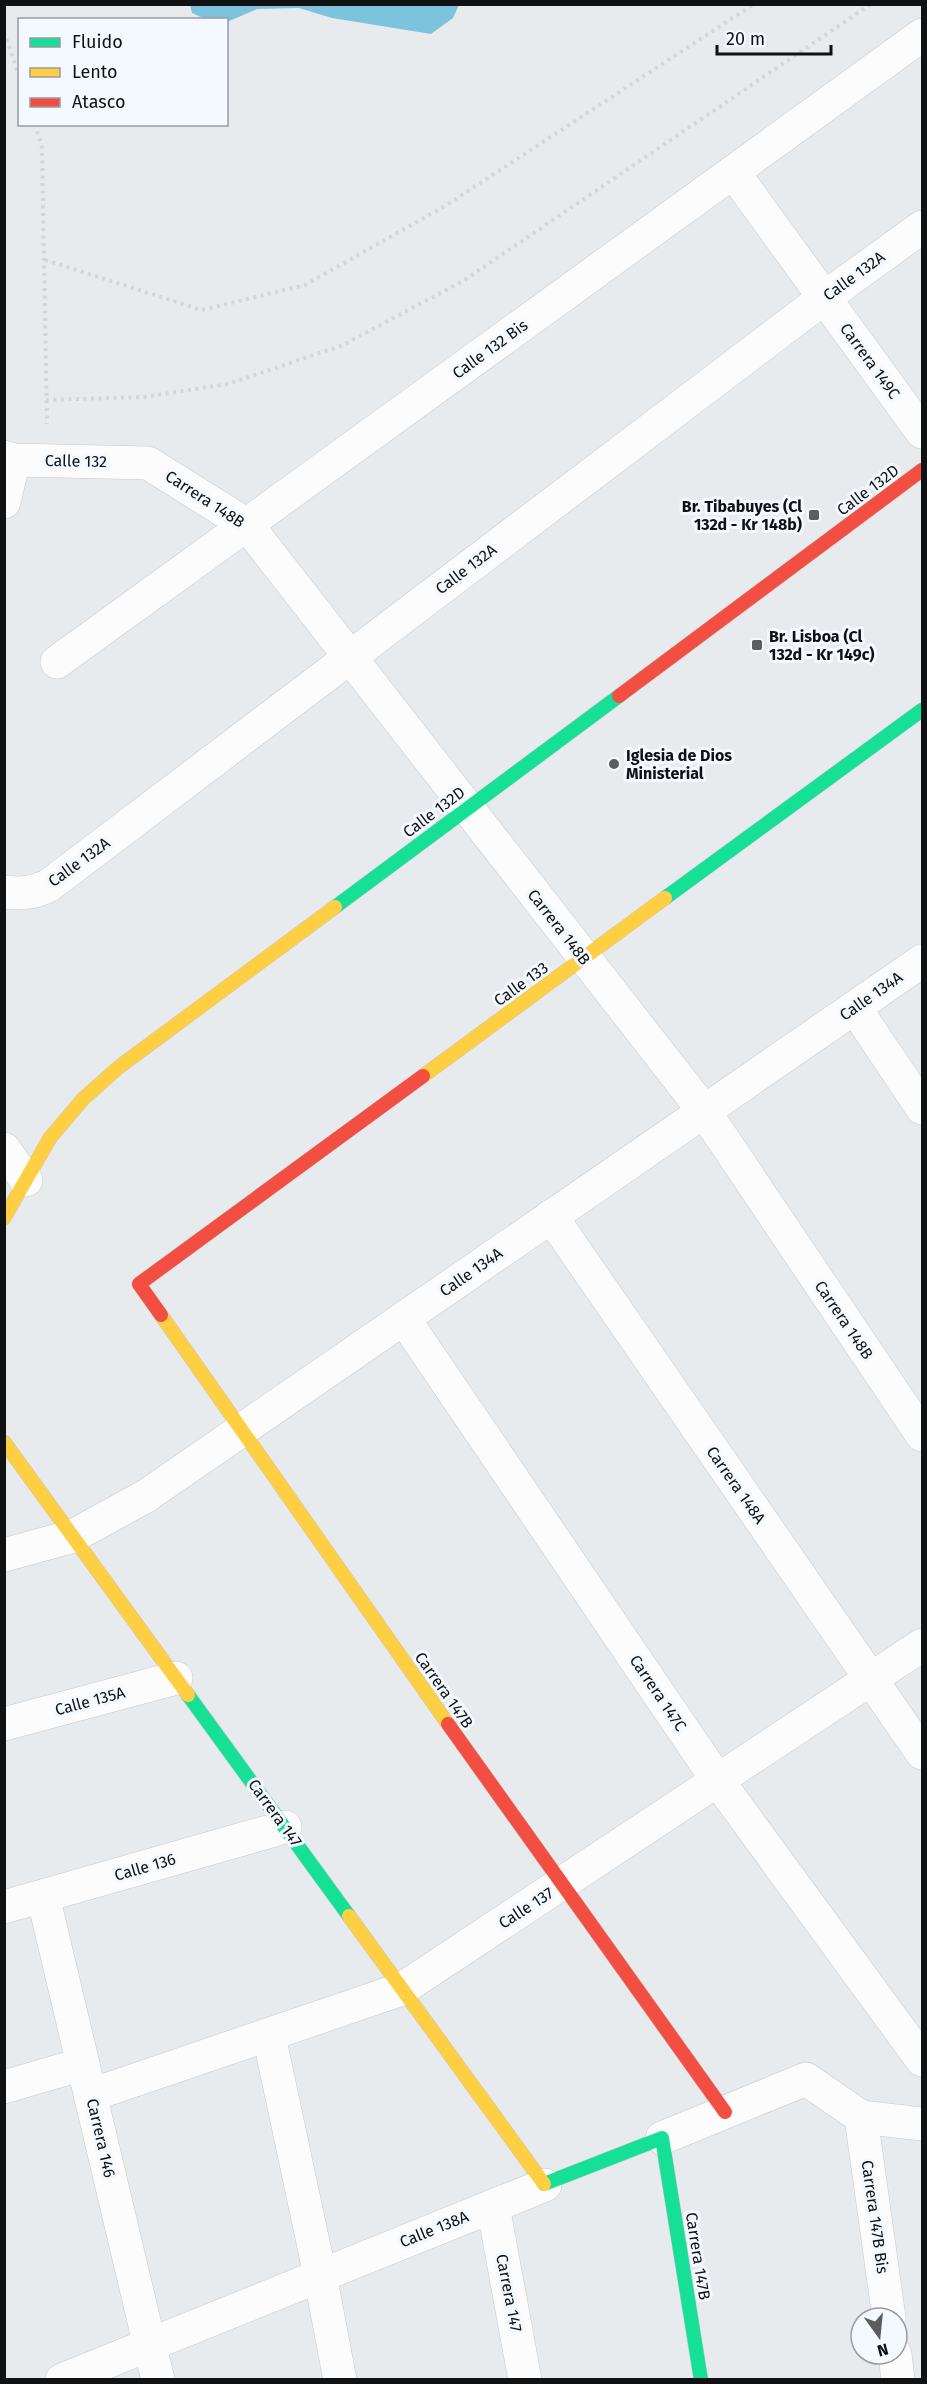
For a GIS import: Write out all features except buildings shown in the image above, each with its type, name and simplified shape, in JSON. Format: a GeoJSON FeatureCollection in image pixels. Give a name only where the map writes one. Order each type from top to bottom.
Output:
{"type":"FeatureCollection","features":[{"type":"Feature","properties":{"kind":"street","name":"Calle 132 Bis"},"geometry":{"type":"LineString","coordinates":[[57,662],[922,35]]}},
{"type":"Feature","properties":{"kind":"street","name":"Carrera 149C"},"geometry":{"type":"LineString","coordinates":[[733,172],[922,432]]}},
{"type":"Feature","properties":{"kind":"street","name":"Calle 132A"},"geometry":{"type":"LineString","coordinates":[[4,892],[18,894],[34,892],[48,886],[824,298],[922,227]]}},
{"type":"Feature","properties":{"kind":"street","name":"Calle 132"},"geometry":{"type":"LineString","coordinates":[[9,459],[148,463]]}},
{"type":"Feature","properties":{"kind":"street"},"geometry":{"type":"LineString","coordinates":[[4,502],[9,459]]}},
{"type":"Feature","properties":{"kind":"street","name":"Carrera 148B"},"geometry":{"type":"LineString","coordinates":[[148,463],[247,525],[704,1111],[922,1435]]}},
{"type":"Feature","properties":{"kind":"street","name":"Calle 132D"},"geometry":{"type":"LineString","coordinates":[[4,1218],[50,1138],[83,1099],[119,1067],[922,470]]}},
{"type":"Feature","properties":{"kind":"street","name":"Calle 133"},"geometry":{"type":"LineString","coordinates":[[139,1284],[922,710]]}},
{"type":"Feature","properties":{"kind":"street","name":"Calle 134A"},"geometry":{"type":"LineString","coordinates":[[4,1555],[73,1536],[146,1496],[922,961]]}},
{"type":"Feature","properties":{"kind":"street"},"geometry":{"type":"LineString","coordinates":[[855,1008],[922,1108]]}},
{"type":"Feature","properties":{"kind":"street"},"geometry":{"type":"LineString","coordinates":[[4,1149],[26,1180]]}},
{"type":"Feature","properties":{"kind":"street","name":"Carrera 148A"},"geometry":{"type":"LineString","coordinates":[[551,1216],[922,1753]]}},
{"type":"Feature","properties":{"kind":"street","name":"Carrera 147B"},"geometry":{"type":"LineString","coordinates":[[139,1284],[561,1885],[724,2112]]}},
{"type":"Feature","properties":{"kind":"street","name":"Carrera 147C"},"geometry":{"type":"LineString","coordinates":[[404,1318],[718,1781],[922,2060]]}},
{"type":"Feature","properties":{"kind":"street","name":"Carrera 147"},"geometry":{"type":"LineString","coordinates":[[4,1442],[545,2185]]}},
{"type":"Feature","properties":{"kind":"street","name":"Calle 137"},"geometry":{"type":"LineString","coordinates":[[91,2095],[402,1989],[922,1645]]}},
{"type":"Feature","properties":{"kind":"street","name":"Calle 135A"},"geometry":{"type":"LineString","coordinates":[[4,1724],[176,1678]]}},
{"type":"Feature","properties":{"kind":"street","name":"Calle 136"},"geometry":{"type":"LineString","coordinates":[[4,1907],[285,1827]]}},
{"type":"Feature","properties":{"kind":"street","name":"Carrera 146"},"geometry":{"type":"LineString","coordinates":[[42,1896],[158,2379]]}},
{"type":"Feature","properties":{"kind":"street"},"geometry":{"type":"LineString","coordinates":[[269,2036],[340,2379]]}},
{"type":"Feature","properties":{"kind":"street"},"geometry":{"type":"LineString","coordinates":[[4,2087],[83,2064]]}},
{"type":"Feature","properties":{"kind":"street","name":"Calle 138A"},"geometry":{"type":"LineString","coordinates":[[62,2379],[806,2079],[861,2117]]}},
{"type":"Feature","properties":{"kind":"street"},"geometry":{"type":"LineString","coordinates":[[861,2117],[922,2124]]}},
{"type":"Feature","properties":{"kind":"street","name":"Carrera 147B Bis"},"geometry":{"type":"LineString","coordinates":[[861,2117],[888,2306]]}},
{"type":"Feature","properties":{"kind":"street","name":"Carrera 147B"},"geometry":{"type":"LineString","coordinates":[[662,2138],[701,2379]]}},
{"type":"Feature","properties":{"kind":"street","name":"Carrera 147"},"geometry":{"type":"LineString","coordinates":[[493,2206],[525,2379]]}},
{"type":"Feature","properties":{"kind":"path"},"geometry":{"type":"LineString","coordinates":[[45,260],[202,310],[305,285],[445,206],[754,4]]}},
{"type":"Feature","properties":{"kind":"path"},"geometry":{"type":"LineString","coordinates":[[45,400],[144,397],[228,384],[343,345],[463,281],[871,4]]}},
{"type":"Feature","properties":{"kind":"path"},"geometry":{"type":"LineString","coordinates":[[4,32],[18,72]]}},
{"type":"Feature","properties":{"kind":"path"},"geometry":{"type":"LineString","coordinates":[[35,126],[42,148],[45,400],[50,460]]}},
{"type":"Feature","properties":{"kind":"water"},"geometry":{"type":"Polygon","coordinates":[[[190,4],[459,5],[453,18],[431,34],[332,18],[299,8],[257,9],[228,22],[228,18],[203,18],[192,13],[190,4]]]}},
{"type":"Feature","properties":{"kind":"traffic: fast"},"geometry":{"type":"LineString","coordinates":[[335,907],[619,696]]}},
{"type":"Feature","properties":{"kind":"traffic: fast"},"geometry":{"type":"LineString","coordinates":[[665,898],[922,710]]}},
{"type":"Feature","properties":{"kind":"traffic: fast"},"geometry":{"type":"LineString","coordinates":[[188,1695],[349,1916]]}},
{"type":"Feature","properties":{"kind":"traffic: fast"},"geometry":{"type":"LineString","coordinates":[[544,2184],[662,2138],[701,2380]]}},
{"type":"Feature","properties":{"kind":"traffic: slow"},"geometry":{"type":"LineString","coordinates":[[423,1076],[665,898]]}},
{"type":"Feature","properties":{"kind":"traffic: slow"},"geometry":{"type":"LineString","coordinates":[[4,1218],[50,1138],[83,1099],[119,1067],[335,907]]}},
{"type":"Feature","properties":{"kind":"traffic: slow"},"geometry":{"type":"LineString","coordinates":[[161,1315],[448,1724]]}},
{"type":"Feature","properties":{"kind":"traffic: slow"},"geometry":{"type":"LineString","coordinates":[[4,1442],[188,1695]]}},
{"type":"Feature","properties":{"kind":"traffic: slow"},"geometry":{"type":"LineString","coordinates":[[349,1916],[544,2184]]}},
{"type":"Feature","properties":{"kind":"traffic: jam"},"geometry":{"type":"LineString","coordinates":[[619,696],[922,470]]}},
{"type":"Feature","properties":{"kind":"traffic: jam"},"geometry":{"type":"LineString","coordinates":[[161,1315],[139,1284],[423,1076]]}},
{"type":"Feature","properties":{"kind":"traffic: jam"},"geometry":{"type":"LineString","coordinates":[[448,1724],[725,2112]]}},
{"type":"Feature","properties":{"kind":"place","name":"Br. Tibabuyes (Cl 132d - Kr 148b)"},"geometry":{"type":"Point","coordinates":[814,515]}},
{"type":"Feature","properties":{"kind":"place","name":"Br. Lisboa (Cl 132d - Kr 149c)"},"geometry":{"type":"Point","coordinates":[757,645]}},
{"type":"Feature","properties":{"kind":"place","name":"Iglesia de Dios Ministerial"},"geometry":{"type":"Point","coordinates":[614,764]}}]}
